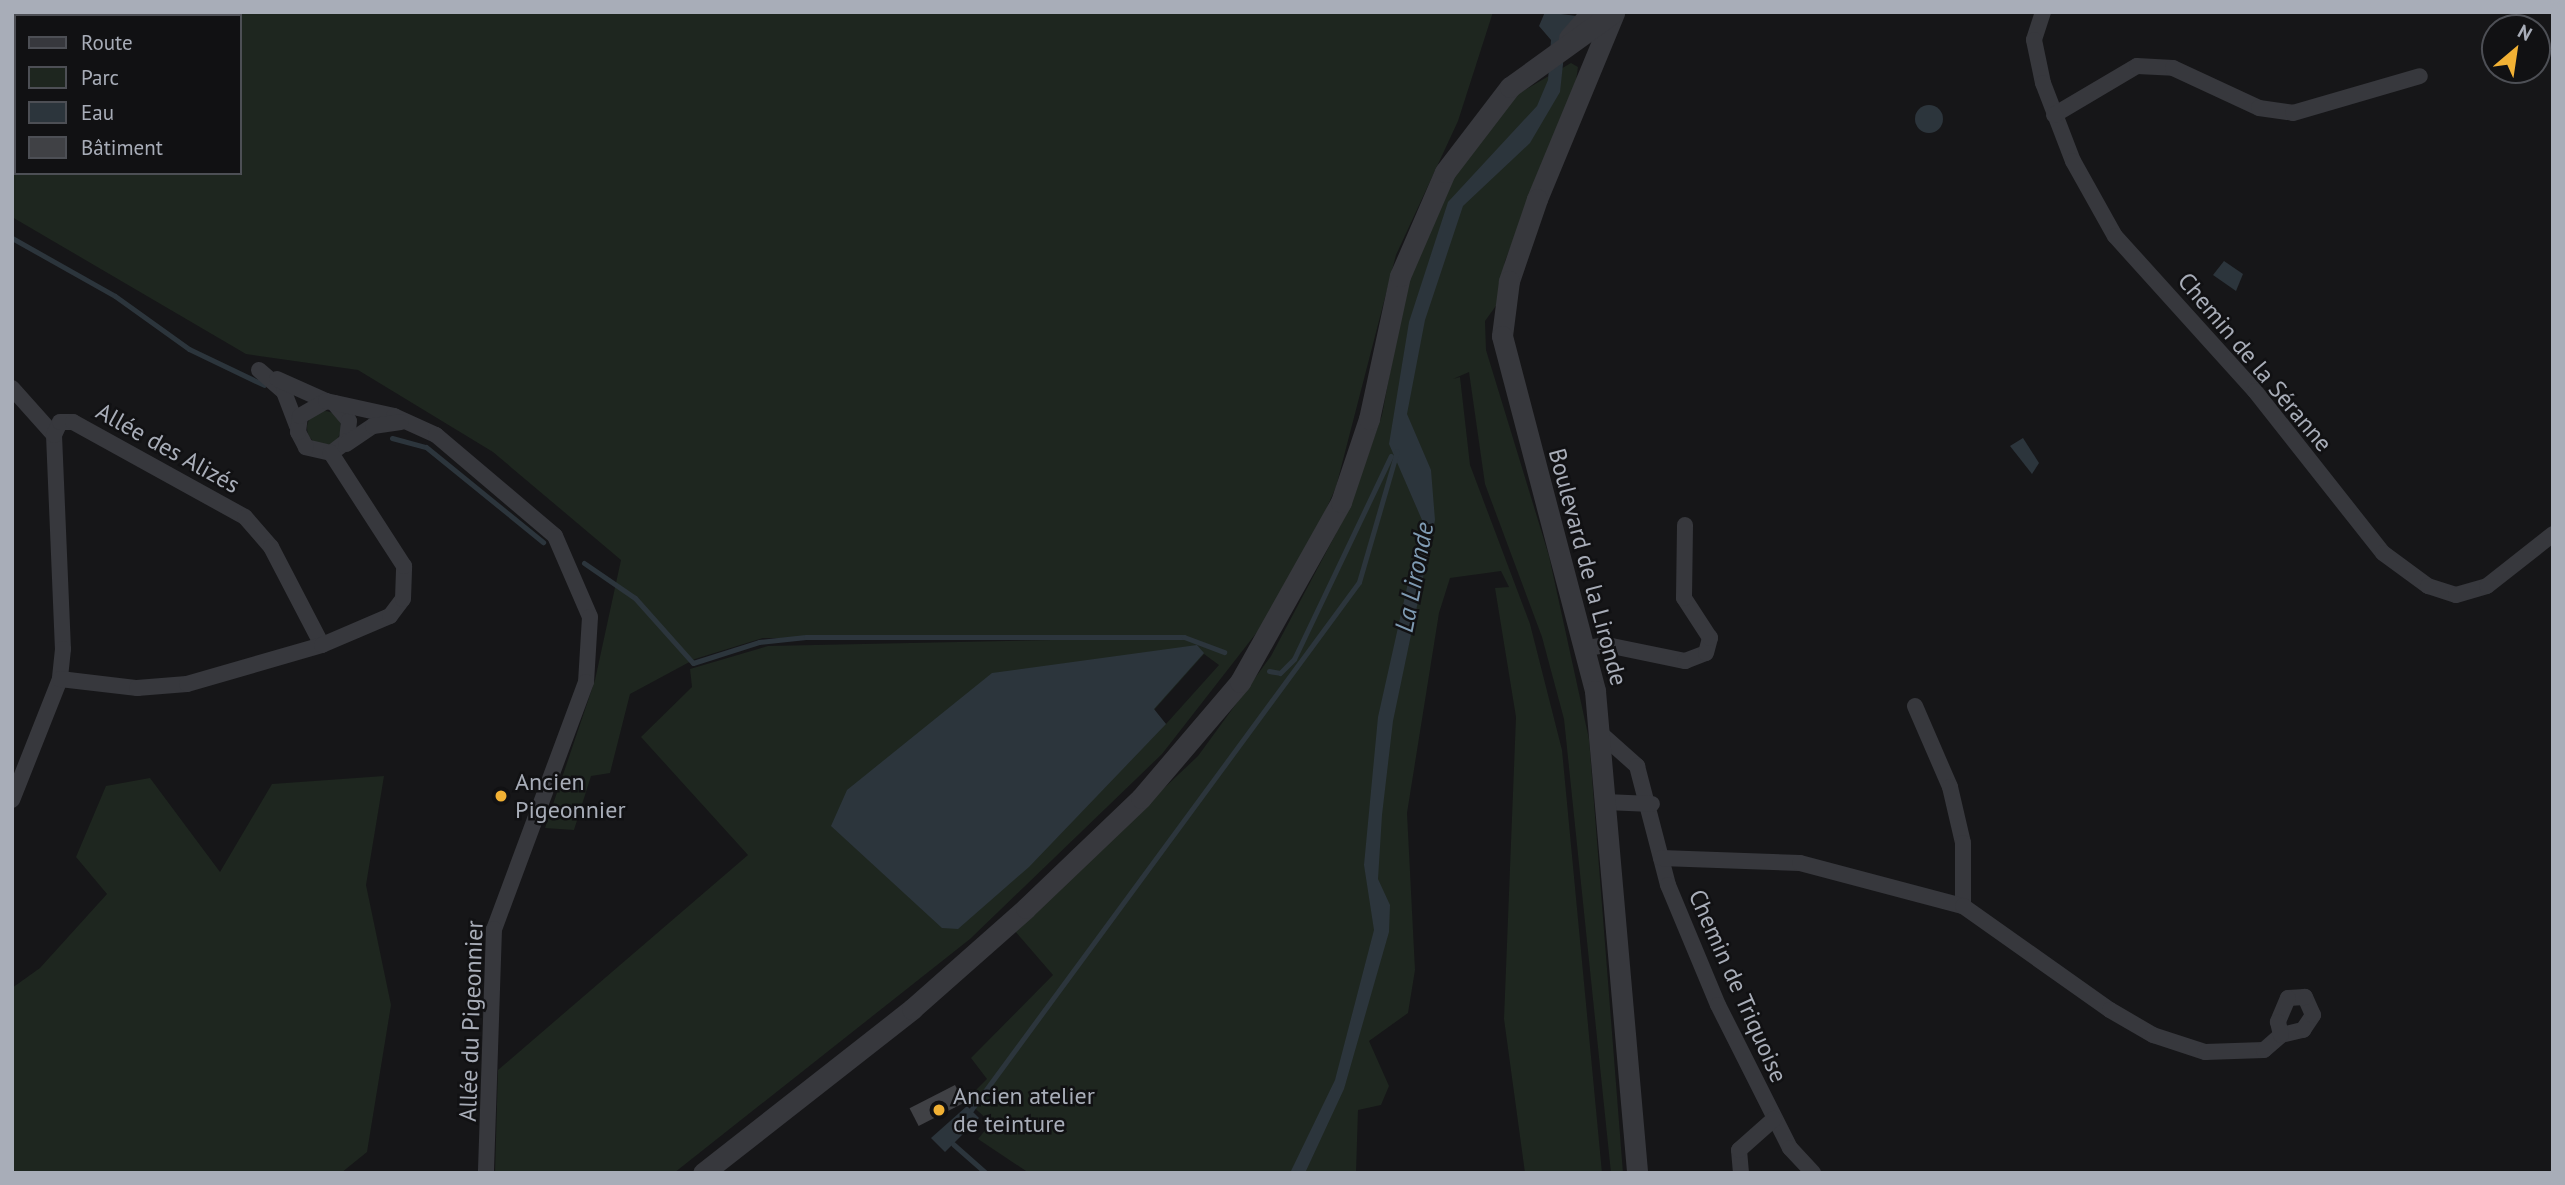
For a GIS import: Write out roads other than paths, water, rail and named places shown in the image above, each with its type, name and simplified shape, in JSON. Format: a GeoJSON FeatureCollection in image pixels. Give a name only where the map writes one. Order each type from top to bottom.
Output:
{"type":"FeatureCollection","features":[{"type":"Feature","properties":{"kind":"street"},"geometry":{"type":"LineString","coordinates":[[704,1173],[912,1009],[1026,908],[1141,798],[1240,682],[1341,502],[1369,419],[1400,276],[1429,201],[1497,102],[1541,62],[1585,28],[1614,12]]}},
{"type":"Feature","properties":{"kind":"street","name":"Boulevard de la Lironde"},"geometry":{"type":"LineString","coordinates":[[1614,12],[1592,78],[1537,200],[1509,281],[1502,336],[1587,648],[1601,733],[1637,1173]]}},
{"type":"Feature","properties":{"kind":"street","name":"Chemin de la Séranne"},"geometry":{"type":"LineString","coordinates":[[2043,12],[2034,40],[2054,115],[2115,236],[2255,391],[2383,553],[2428,586],[2456,595],[2487,586],[2553,534]]}},
{"type":"Feature","properties":{"kind":"street","name":"Boulevard de la Lironde"},"geometry":{"type":"LineString","coordinates":[[1585,28],[1592,78]]}},
{"type":"Feature","properties":{"kind":"street"},"geometry":{"type":"LineString","coordinates":[[2054,115],[2137,66],[2172,68],[2259,108],[2293,113],[2420,76]]}},
{"type":"Feature","properties":{"kind":"street","name":"Allée du Pigeonnier"},"geometry":{"type":"LineString","coordinates":[[298,432],[288,398],[259,370],[330,402],[409,422],[450,445],[555,536],[592,633],[586,682],[494,929],[486,1173]]}},
{"type":"Feature","properties":{"kind":"street"},"geometry":{"type":"LineString","coordinates":[[12,388],[54,435],[61,486],[60,679],[12,800]]}},
{"type":"Feature","properties":{"kind":"street"},"geometry":{"type":"LineString","coordinates":[[60,679],[137,688],[187,684],[322,645],[390,616],[403,599],[407,577],[338,449],[349,421],[330,402],[304,411],[298,432],[310,450],[338,449],[373,426],[409,422]]}},
{"type":"Feature","properties":{"kind":"street","name":"Allée des Alizés"},"geometry":{"type":"LineString","coordinates":[[54,435],[60,422],[73,422],[245,517],[271,547],[322,645]]}},
{"type":"Feature","properties":{"kind":"street"},"geometry":{"type":"LineString","coordinates":[[1587,648],[1607,645],[1685,661],[1706,653],[1710,638],[1684,598],[1685,525]]}},
{"type":"Feature","properties":{"kind":"street"},"geometry":{"type":"LineString","coordinates":[[1915,706],[1950,787],[1964,843],[1963,906]]}},
{"type":"Feature","properties":{"kind":"street","name":"Chemin de Triquoise"},"geometry":{"type":"LineString","coordinates":[[1601,733],[1637,766],[1652,804],[1661,858],[1718,1005],[1774,1119],[1813,1173]]}},
{"type":"Feature","properties":{"kind":"street"},"geometry":{"type":"LineString","coordinates":[[1605,802],[1652,804]]}},
{"type":"Feature","properties":{"kind":"street"},"geometry":{"type":"LineString","coordinates":[[1661,858],[1800,863],[1963,906],[2153,1035],[2206,1052],[2264,1050],[2281,1035]]}},
{"type":"Feature","properties":{"kind":"street"},"geometry":{"type":"LineString","coordinates":[[1741,1173],[1739,1150],[1774,1119]]}},
{"type":"Feature","properties":{"kind":"water","name":"La Lironde"},"geometry":{"type":"Polygon","coordinates":[[[1545,12],[1577,16],[1567,27],[1560,92],[1530,143],[1463,206],[1425,320],[1407,414],[1431,470],[1435,520],[1393,721],[1382,815],[1378,879],[1390,905],[1389,932],[1344,1089],[1305,1173],[1290,1173],[1335,1080],[1374,930],[1364,865],[1378,717],[1422,520],[1389,444],[1409,322],[1448,202],[1537,106],[1548,80],[1551,40],[1539,26],[1545,12]]]}},
{"type":"Feature","properties":{"kind":"water"},"geometry":{"type":"Polygon","coordinates":[[[1929,105],[1939,109],[1943,119],[1939,129],[1929,133],[1919,129],[1915,119],[1919,109],[1929,105]]]}},
{"type":"Feature","properties":{"kind":"water"},"geometry":{"type":"Polygon","coordinates":[[[2224,261],[2243,274],[2236,291],[2213,275],[2224,261]]]}},
{"type":"Feature","properties":{"kind":"water"},"geometry":{"type":"Polygon","coordinates":[[[2023,438],[2039,463],[2032,474],[2010,446],[2023,438]]]}},
{"type":"Feature","properties":{"kind":"water"},"geometry":{"type":"Polygon","coordinates":[[[1197,645],[1204,653],[1154,709],[1166,724],[1029,867],[958,929],[942,928],[831,826],[847,790],[992,673],[1197,645]]]}},
{"type":"Feature","properties":{"kind":"water"},"geometry":{"type":"Polygon","coordinates":[[[967,1106],[979,1118],[945,1152],[931,1138],[967,1106]]]}},
{"type":"Feature","properties":{"kind":"waterway"},"geometry":{"type":"LineString","coordinates":[[12,238],[115,296],[189,349],[264,385]]}},
{"type":"Feature","properties":{"kind":"waterway"},"geometry":{"type":"LineString","coordinates":[[392,438],[426,447],[543,542]]}},
{"type":"Feature","properties":{"kind":"waterway"},"geometry":{"type":"LineString","coordinates":[[971,1110],[1359,582],[1397,451]]}},
{"type":"Feature","properties":{"kind":"waterway"},"geometry":{"type":"LineString","coordinates":[[1269,671],[1280,673],[1294,659],[1391,456]]}},
{"type":"Feature","properties":{"kind":"waterway"},"geometry":{"type":"LineString","coordinates":[[584,563],[635,598],[693,663],[759,642],[806,637],[1184,637],[1224,652]]}},
{"type":"Feature","properties":{"kind":"waterway"},"geometry":{"type":"LineString","coordinates":[[953,1144],[986,1173]]}},
{"type":"Feature","properties":{"kind":"place","name":"Ancien Pigeonnier"},"geometry":{"type":"Point","coordinates":[501,796]}},
{"type":"Feature","properties":{"kind":"place","name":"Ancien atelier de teinture"},"geometry":{"type":"Point","coordinates":[939,1110]}}]}
